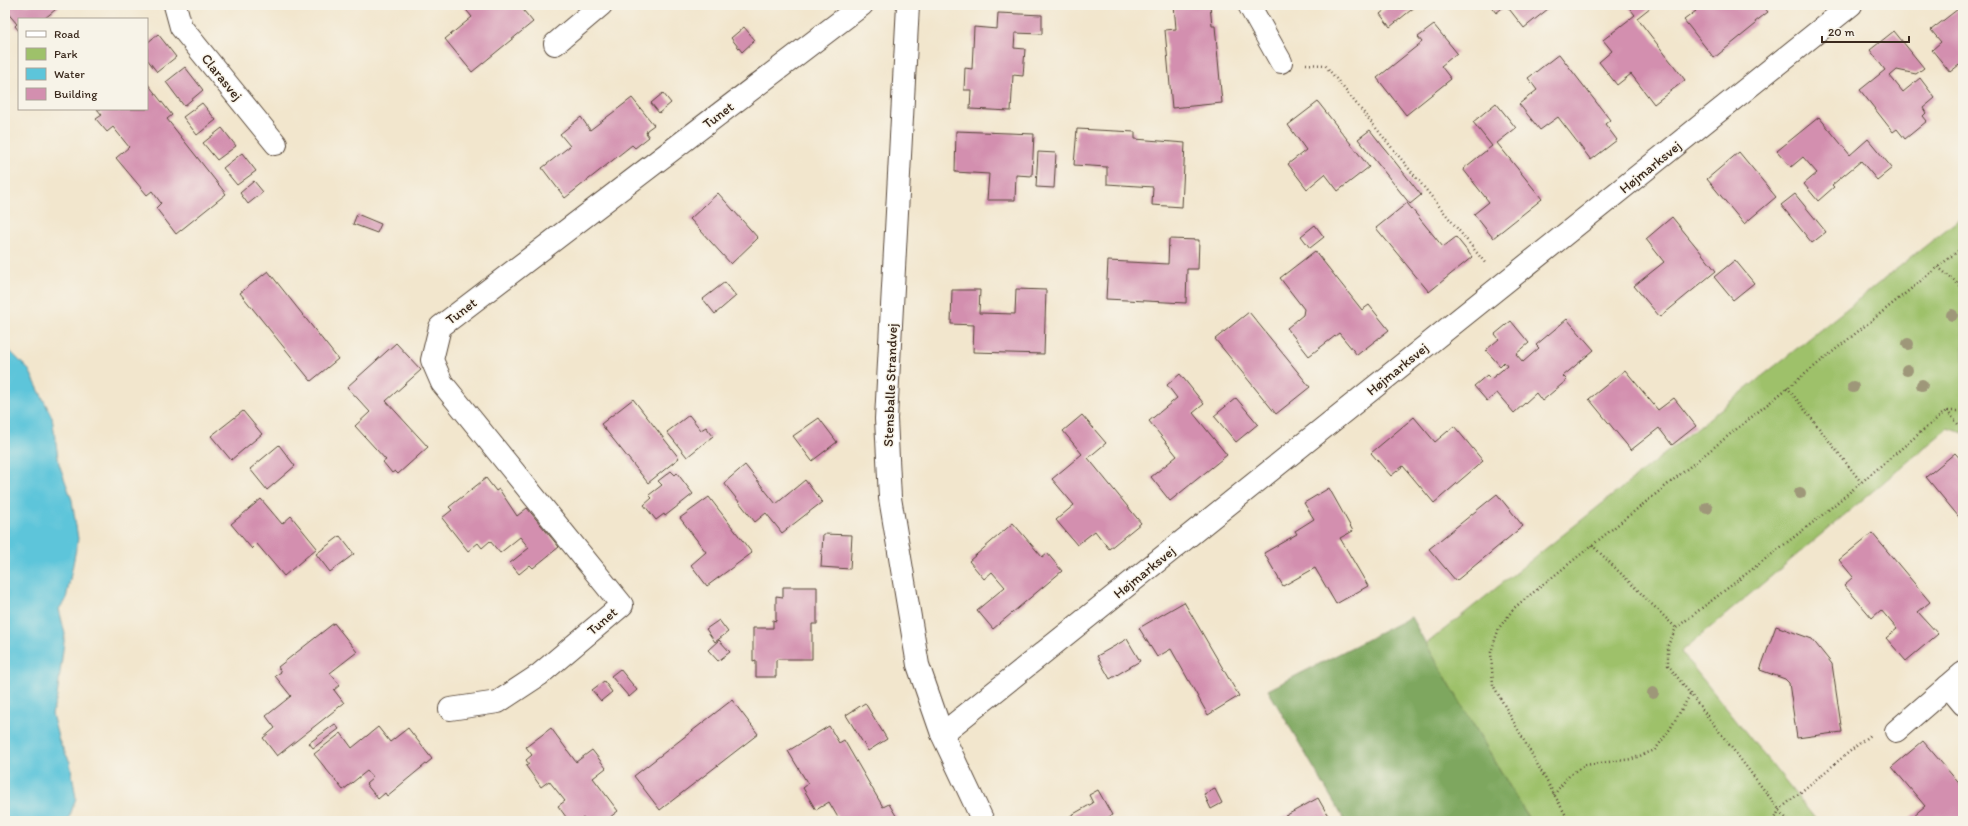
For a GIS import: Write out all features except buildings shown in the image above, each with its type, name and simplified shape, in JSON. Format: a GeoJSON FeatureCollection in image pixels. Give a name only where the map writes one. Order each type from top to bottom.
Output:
{"type":"FeatureCollection","features":[{"type":"Feature","properties":{"kind":"street","name":"Clarasvej"},"geometry":{"type":"LineString","coordinates":[[175,5],[182,27],[276,144]]}},
{"type":"Feature","properties":{"kind":"street"},"geometry":{"type":"LineString","coordinates":[[555,44],[601,5]]}},
{"type":"Feature","properties":{"kind":"street","name":"Tunet"},"geometry":{"type":"LineString","coordinates":[[450,709],[498,702],[539,675],[622,605],[442,383],[432,360],[440,327],[862,5]]}},
{"type":"Feature","properties":{"kind":"street","name":"Stensballe Strandvej"},"geometry":{"type":"LineString","coordinates":[[908,5],[886,419],[890,498],[918,665],[942,734],[983,821]]}},
{"type":"Feature","properties":{"kind":"street"},"geometry":{"type":"LineString","coordinates":[[1249,5],[1281,62]]}},
{"type":"Feature","properties":{"kind":"street","name":"Højmarksvej"},"geometry":{"type":"LineString","coordinates":[[942,734],[1851,5]]}},
{"type":"Feature","properties":{"kind":"street"},"geometry":{"type":"LineString","coordinates":[[1896,731],[1955,680],[1963,704]]}},
{"type":"Feature","properties":{"kind":"path"},"geometry":{"type":"LineString","coordinates":[[1281,62],[1325,65],[1503,284]]}},
{"type":"Feature","properties":{"kind":"path"},"geometry":{"type":"LineString","coordinates":[[1569,821],[1493,685],[1491,652],[1499,628],[1514,608],[1963,246]]}},
{"type":"Feature","properties":{"kind":"path"},"geometry":{"type":"LineString","coordinates":[[1938,267],[1963,288]]}},
{"type":"Feature","properties":{"kind":"path"},"geometry":{"type":"LineString","coordinates":[[1787,387],[1861,482]]}},
{"type":"Feature","properties":{"kind":"path"},"geometry":{"type":"LineString","coordinates":[[1946,411],[1963,430]]}},
{"type":"Feature","properties":{"kind":"path"},"geometry":{"type":"LineString","coordinates":[[1788,821],[1668,665],[1668,644],[1676,628],[1820,517],[1946,411],[1963,411]]}},
{"type":"Feature","properties":{"kind":"path"},"geometry":{"type":"LineString","coordinates":[[1592,545],[1676,628]]}},
{"type":"Feature","properties":{"kind":"path"},"geometry":{"type":"LineString","coordinates":[[1554,795],[1569,775],[1585,765],[1632,760],[1655,750],[1670,729],[1691,694]]}},
{"type":"Feature","properties":{"kind":"path"},"geometry":{"type":"LineString","coordinates":[[1774,821],[1779,810],[1879,727],[1892,728],[1896,731]]}},
{"type":"Feature","properties":{"kind":"green space"},"geometry":{"type":"Polygon","coordinates":[[[1963,216],[1963,433],[1948,428],[1681,652],[1817,821],[1530,821],[1426,644],[1963,216]]]}},
{"type":"Feature","properties":{"kind":"green space"},"geometry":{"type":"Polygon","coordinates":[[[1411,617],[1530,821],[1345,821],[1268,690],[1411,617]]]}},
{"type":"Feature","properties":{"kind":"water"},"geometry":{"type":"Polygon","coordinates":[[[5,346],[29,370],[52,417],[59,464],[72,500],[78,539],[66,599],[59,609],[65,634],[57,697],[52,714],[59,741],[70,762],[76,798],[68,821],[5,821],[5,346]]]}}]}
